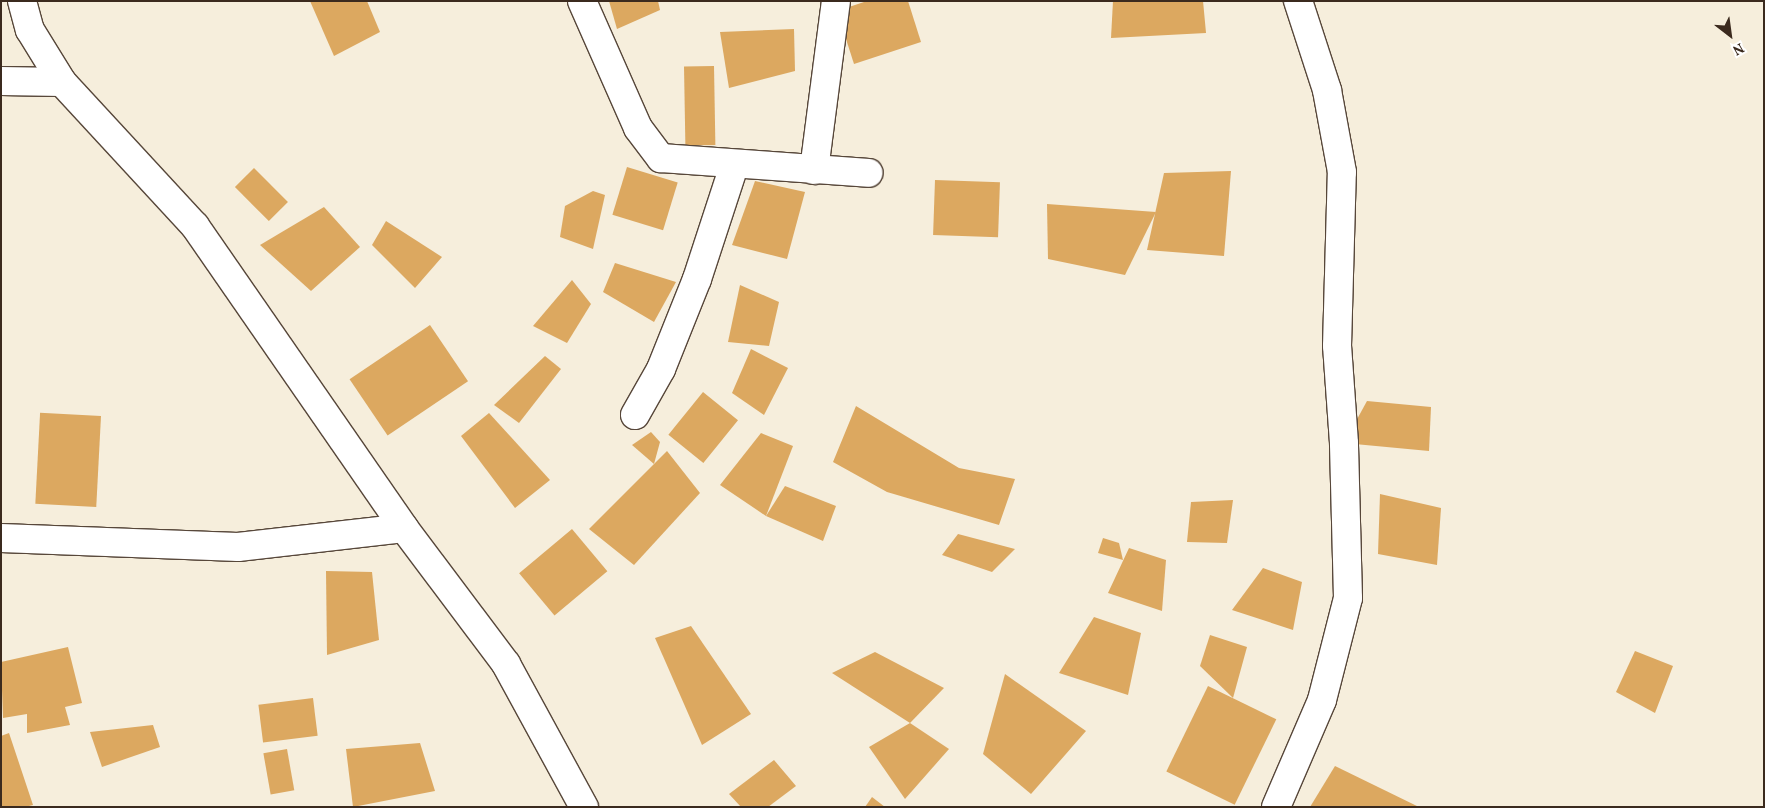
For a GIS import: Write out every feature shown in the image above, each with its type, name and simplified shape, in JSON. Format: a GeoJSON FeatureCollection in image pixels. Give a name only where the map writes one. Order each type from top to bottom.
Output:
{"type":"FeatureCollection","features":[{"type":"Feature","properties":{"kind":"street"},"geometry":{"type":"LineString","coordinates":[[22,1],[30,30],[62,82],[194,226],[404,528],[506,664],[584,807]]}},
{"type":"Feature","properties":{"kind":"street"},"geometry":{"type":"LineString","coordinates":[[582,1],[638,128],[661,158],[734,166],[868,173]]}},
{"type":"Feature","properties":{"kind":"street"},"geometry":{"type":"LineString","coordinates":[[814,170],[836,1]]}},
{"type":"Feature","properties":{"kind":"street"},"geometry":{"type":"LineString","coordinates":[[1276,807],[1322,700],[1348,598],[1344,443],[1337,346],[1342,172],[1327,90],[1298,1]]}},
{"type":"Feature","properties":{"kind":"street"},"geometry":{"type":"LineString","coordinates":[[1,81],[62,82]]}},
{"type":"Feature","properties":{"kind":"street"},"geometry":{"type":"LineString","coordinates":[[635,415],[661,369],[697,279],[734,166]]}},
{"type":"Feature","properties":{"kind":"street"},"geometry":{"type":"LineString","coordinates":[[1,538],[238,547],[404,528]]}},
{"type":"Feature","properties":{"kind":"building"},"geometry":{"type":"Polygon","coordinates":[[[310,1],[367,1],[380,32],[334,56],[310,1]]]}},
{"type":"Feature","properties":{"kind":"building"},"geometry":{"type":"Polygon","coordinates":[[[609,1],[658,1],[660,10],[617,29],[609,1]]]}},
{"type":"Feature","properties":{"kind":"building"},"geometry":{"type":"Polygon","coordinates":[[[867,1],[908,1],[921,42],[854,64],[837,11],[867,1]]]}},
{"type":"Feature","properties":{"kind":"building"},"geometry":{"type":"Polygon","coordinates":[[[1113,1],[1203,1],[1206,33],[1111,38],[1113,1]]]}},
{"type":"Feature","properties":{"kind":"building"},"geometry":{"type":"Polygon","coordinates":[[[794,29],[795,71],[729,88],[720,32],[794,29]]]}},
{"type":"Feature","properties":{"kind":"building"},"geometry":{"type":"Polygon","coordinates":[[[714,66],[715,145],[685,146],[684,67],[714,66]]]}},
{"type":"Feature","properties":{"kind":"building"},"geometry":{"type":"Polygon","coordinates":[[[627,167],[678,182],[663,230],[612,215],[627,167]]]}},
{"type":"Feature","properties":{"kind":"building"},"geometry":{"type":"Polygon","coordinates":[[[254,168],[288,202],[269,221],[235,187],[254,168]]]}},
{"type":"Feature","properties":{"kind":"building"},"geometry":{"type":"Polygon","coordinates":[[[1231,171],[1224,256],[1147,250],[1164,173],[1231,171]]]}},
{"type":"Feature","properties":{"kind":"building"},"geometry":{"type":"Polygon","coordinates":[[[935,180],[1000,182],[998,237],[933,235],[935,180]]]}},
{"type":"Feature","properties":{"kind":"building"},"geometry":{"type":"Polygon","coordinates":[[[755,181],[805,192],[787,259],[732,245],[755,181]]]}},
{"type":"Feature","properties":{"kind":"building"},"geometry":{"type":"Polygon","coordinates":[[[593,191],[605,195],[593,249],[560,237],[565,206],[593,191]]]}},
{"type":"Feature","properties":{"kind":"building"},"geometry":{"type":"Polygon","coordinates":[[[1047,204],[1156,212],[1125,275],[1048,259],[1047,204]]]}},
{"type":"Feature","properties":{"kind":"building"},"geometry":{"type":"Polygon","coordinates":[[[324,207],[360,247],[311,291],[260,245],[324,207]]]}},
{"type":"Feature","properties":{"kind":"building"},"geometry":{"type":"Polygon","coordinates":[[[386,221],[442,257],[415,288],[372,245],[386,221]]]}},
{"type":"Feature","properties":{"kind":"building"},"geometry":{"type":"Polygon","coordinates":[[[615,263],[676,282],[654,322],[603,292],[615,263]]]}},
{"type":"Feature","properties":{"kind":"building"},"geometry":{"type":"Polygon","coordinates":[[[572,280],[591,304],[567,343],[533,326],[572,280]]]}},
{"type":"Feature","properties":{"kind":"building"},"geometry":{"type":"Polygon","coordinates":[[[740,285],[779,302],[769,346],[728,342],[740,285]]]}},
{"type":"Feature","properties":{"kind":"building"},"geometry":{"type":"Polygon","coordinates":[[[430,325],[468,381],[388,436],[350,379],[430,325]]]}},
{"type":"Feature","properties":{"kind":"building"},"geometry":{"type":"Polygon","coordinates":[[[751,349],[788,368],[764,415],[732,393],[751,349]]]}},
{"type":"Feature","properties":{"kind":"building"},"geometry":{"type":"Polygon","coordinates":[[[545,356],[561,369],[519,423],[494,405],[545,356]]]}},
{"type":"Feature","properties":{"kind":"building"},"geometry":{"type":"Polygon","coordinates":[[[703,392],[738,420],[703,463],[668,435],[703,392]]]}},
{"type":"Feature","properties":{"kind":"building"},"geometry":{"type":"Polygon","coordinates":[[[1367,401],[1431,407],[1429,451],[1344,443],[1367,401]]]}},
{"type":"Feature","properties":{"kind":"building"},"geometry":{"type":"Polygon","coordinates":[[[856,406],[959,468],[1015,479],[999,525],[887,492],[833,462],[856,406]]]}},
{"type":"Feature","properties":{"kind":"building"},"geometry":{"type":"Polygon","coordinates":[[[40,413],[101,416],[96,507],[35,504],[40,413]]]}},
{"type":"Feature","properties":{"kind":"building"},"geometry":{"type":"Polygon","coordinates":[[[489,413],[550,480],[515,508],[461,436],[489,413]]]}},
{"type":"Feature","properties":{"kind":"building"},"geometry":{"type":"Polygon","coordinates":[[[651,432],[660,442],[654,464],[632,445],[651,432]]]}},
{"type":"Feature","properties":{"kind":"building"},"geometry":{"type":"Polygon","coordinates":[[[761,433],[793,446],[766,516],[720,485],[761,433]]]}},
{"type":"Feature","properties":{"kind":"building"},"geometry":{"type":"Polygon","coordinates":[[[667,451],[700,493],[634,565],[589,529],[667,451]]]}},
{"type":"Feature","properties":{"kind":"building"},"geometry":{"type":"Polygon","coordinates":[[[785,486],[836,506],[823,541],[766,516],[785,486]]]}},
{"type":"Feature","properties":{"kind":"building"},"geometry":{"type":"Polygon","coordinates":[[[1380,494],[1441,508],[1437,565],[1378,554],[1380,494]]]}},
{"type":"Feature","properties":{"kind":"building"},"geometry":{"type":"Polygon","coordinates":[[[1233,500],[1227,543],[1187,542],[1191,502],[1233,500]]]}},
{"type":"Feature","properties":{"kind":"building"},"geometry":{"type":"Polygon","coordinates":[[[572,529],[607,571],[554,615],[519,573],[572,529]]]}},
{"type":"Feature","properties":{"kind":"building"},"geometry":{"type":"Polygon","coordinates":[[[958,534],[1015,549],[992,572],[942,555],[958,534]]]}},
{"type":"Feature","properties":{"kind":"building"},"geometry":{"type":"Polygon","coordinates":[[[1103,538],[1119,543],[1123,560],[1098,553],[1103,538]]]}},
{"type":"Feature","properties":{"kind":"building"},"geometry":{"type":"Polygon","coordinates":[[[1129,548],[1166,560],[1162,611],[1108,593],[1129,548]]]}},
{"type":"Feature","properties":{"kind":"building"},"geometry":{"type":"Polygon","coordinates":[[[1263,568],[1302,582],[1293,630],[1232,610],[1263,568]]]}},
{"type":"Feature","properties":{"kind":"building"},"geometry":{"type":"Polygon","coordinates":[[[326,571],[372,572],[379,640],[327,655],[326,571]]]}},
{"type":"Feature","properties":{"kind":"building"},"geometry":{"type":"Polygon","coordinates":[[[1094,617],[1141,633],[1128,695],[1059,673],[1094,617]]]}},
{"type":"Feature","properties":{"kind":"building"},"geometry":{"type":"Polygon","coordinates":[[[691,626],[751,714],[702,745],[655,638],[691,626]]]}},
{"type":"Feature","properties":{"kind":"building"},"geometry":{"type":"Polygon","coordinates":[[[1210,635],[1247,647],[1233,698],[1200,666],[1210,635]]]}},
{"type":"Feature","properties":{"kind":"building"},"geometry":{"type":"Polygon","coordinates":[[[68,647],[82,703],[65,707],[70,725],[27,733],[27,714],[3,718],[1,662],[68,647]]]}},
{"type":"Feature","properties":{"kind":"building"},"geometry":{"type":"Polygon","coordinates":[[[1635,651],[1673,666],[1655,713],[1616,692],[1635,651]]]}},
{"type":"Feature","properties":{"kind":"building"},"geometry":{"type":"Polygon","coordinates":[[[875,652],[944,688],[910,723],[832,673],[875,652]]]}},
{"type":"Feature","properties":{"kind":"building"},"geometry":{"type":"Polygon","coordinates":[[[1005,674],[1086,731],[1031,794],[983,754],[1005,674]]]}},
{"type":"Feature","properties":{"kind":"building"},"geometry":{"type":"Polygon","coordinates":[[[1208,686],[1276,719],[1235,805],[1166,771],[1208,686]]]}},
{"type":"Feature","properties":{"kind":"building"},"geometry":{"type":"Polygon","coordinates":[[[313,698],[318,736],[263,742],[258,705],[313,698]]]}},
{"type":"Feature","properties":{"kind":"building"},"geometry":{"type":"Polygon","coordinates":[[[910,723],[949,749],[905,799],[869,747],[910,723]]]}},
{"type":"Feature","properties":{"kind":"building"},"geometry":{"type":"Polygon","coordinates":[[[153,725],[160,747],[102,767],[90,732],[153,725]]]}},
{"type":"Feature","properties":{"kind":"building"},"geometry":{"type":"Polygon","coordinates":[[[9,733],[33,805],[1,807],[1,736],[9,733]]]}},
{"type":"Feature","properties":{"kind":"building"},"geometry":{"type":"Polygon","coordinates":[[[420,743],[435,791],[353,807],[346,749],[420,743]]]}},
{"type":"Feature","properties":{"kind":"building"},"geometry":{"type":"Polygon","coordinates":[[[287,749],[294,790],[271,795],[263,753],[287,749]]]}},
{"type":"Feature","properties":{"kind":"building"},"geometry":{"type":"Polygon","coordinates":[[[774,760],[796,786],[768,807],[741,807],[729,794],[774,760]]]}},
{"type":"Feature","properties":{"kind":"building"},"geometry":{"type":"Polygon","coordinates":[[[1335,766],[1419,807],[1310,807],[1335,766]]]}},
{"type":"Feature","properties":{"kind":"building"},"geometry":{"type":"Polygon","coordinates":[[[872,797],[885,807],[865,807],[872,797]]]}}]}
